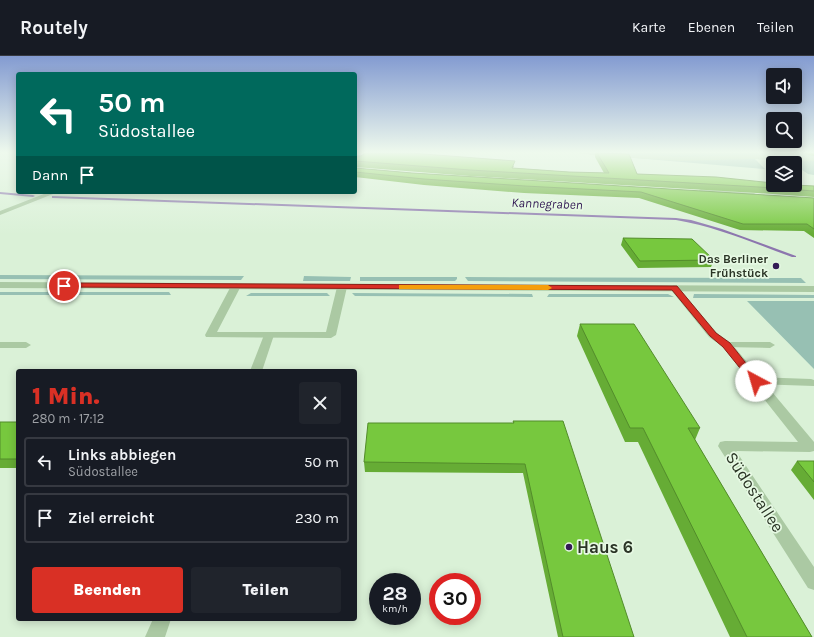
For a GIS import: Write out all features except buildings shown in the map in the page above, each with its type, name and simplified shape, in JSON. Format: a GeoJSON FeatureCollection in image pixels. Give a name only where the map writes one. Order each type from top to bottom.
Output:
{"type":"FeatureCollection","features":[{"type":"Feature","properties":{"kind":"street"},"geometry":{"type":"LineString","coordinates":[[697,191],[759,195]]}},
{"type":"Feature","properties":{"kind":"street"},"geometry":{"type":"LineString","coordinates":[[0,213],[50,194]]}},
{"type":"Feature","properties":{"kind":"street"},"geometry":{"type":"LineString","coordinates":[[0,286],[814,289]]}},
{"type":"Feature","properties":{"kind":"street"},"geometry":{"type":"LineString","coordinates":[[236,286],[210,335],[332,335],[342,287]]}},
{"type":"Feature","properties":{"kind":"street","name":"Südostallee"},"geometry":{"type":"LineString","coordinates":[[674,288],[713,335],[727,345],[810,447],[726,446],[814,582]]}},
{"type":"Feature","properties":{"kind":"street"},"geometry":{"type":"LineString","coordinates":[[257,369],[269,334]]}},
{"type":"Feature","properties":{"kind":"street"},"geometry":{"type":"LineString","coordinates":[[0,345],[26,345]]}},
{"type":"Feature","properties":{"kind":"street"},"geometry":{"type":"LineString","coordinates":[[727,345],[770,345]]}},
{"type":"Feature","properties":{"kind":"street"},"geometry":{"type":"LineString","coordinates":[[756,381],[811,383]]}},
{"type":"Feature","properties":{"kind":"street"},"geometry":{"type":"LineString","coordinates":[[155,637],[161,621]]}},
{"type":"Feature","properties":{"kind":"shaded area"},"geometry":{"type":"Polygon","coordinates":[[[0,275],[244,276],[241,280],[0,279],[0,275]]]}},
{"type":"Feature","properties":{"kind":"shaded area"},"geometry":{"type":"Polygon","coordinates":[[[304,276],[351,277],[350,281],[303,281],[304,276]]]}},
{"type":"Feature","properties":{"kind":"shaded area"},"geometry":{"type":"Polygon","coordinates":[[[360,277],[457,277],[457,279],[455,281],[360,281],[360,277]]]}},
{"type":"Feature","properties":{"kind":"shaded area"},"geometry":{"type":"Polygon","coordinates":[[[465,277],[801,278],[806,283],[468,281],[465,277]]]}},
{"type":"Feature","properties":{"kind":"shaded area"},"geometry":{"type":"Polygon","coordinates":[[[0,292],[169,292],[171,295],[0,295],[0,292]]]}},
{"type":"Feature","properties":{"kind":"shaded area"},"geometry":{"type":"Polygon","coordinates":[[[251,293],[327,293],[330,296],[246,296],[251,293]]]}},
{"type":"Feature","properties":{"kind":"shaded area"},"geometry":{"type":"Polygon","coordinates":[[[352,293],[532,294],[533,297],[355,296],[352,293]]]}},
{"type":"Feature","properties":{"kind":"shaded area"},"geometry":{"type":"Polygon","coordinates":[[[549,294],[668,294],[674,297],[547,297],[549,294]]]}},
{"type":"Feature","properties":{"kind":"shaded area"},"geometry":{"type":"Polygon","coordinates":[[[694,294],[814,295],[814,298],[693,298],[694,294]]]}},
{"type":"Feature","properties":{"kind":"shaded area"},"geometry":{"type":"Polygon","coordinates":[[[747,301],[814,301],[814,369],[747,301]]]}},
{"type":"Feature","properties":{"kind":"waterway","name":"Kannegraben"},"geometry":{"type":"LineString","coordinates":[[0,193],[33,196]]}},
{"type":"Feature","properties":{"kind":"waterway","name":"Kannegraben"},"geometry":{"type":"LineString","coordinates":[[53,197],[676,219],[691,221],[721,229],[794,256]]}},
{"type":"Feature","properties":{"kind":"slow traffic"},"geometry":{"type":"LineString","coordinates":[[401,287],[548,288]]}},
{"type":"Feature","properties":{"kind":"place","name":"Das Berliner Frühstück"},"geometry":{"type":"Point","coordinates":[776,266]}},
{"type":"Feature","properties":{"kind":"place","name":"Haus 6"},"geometry":{"type":"Point","coordinates":[569,547]}},
{"type":"Feature","properties":{"kind":"route"},"geometry":{"type":"LineString","coordinates":[[64,286],[674,288],[713,335],[727,345],[756,381]]}}]}
